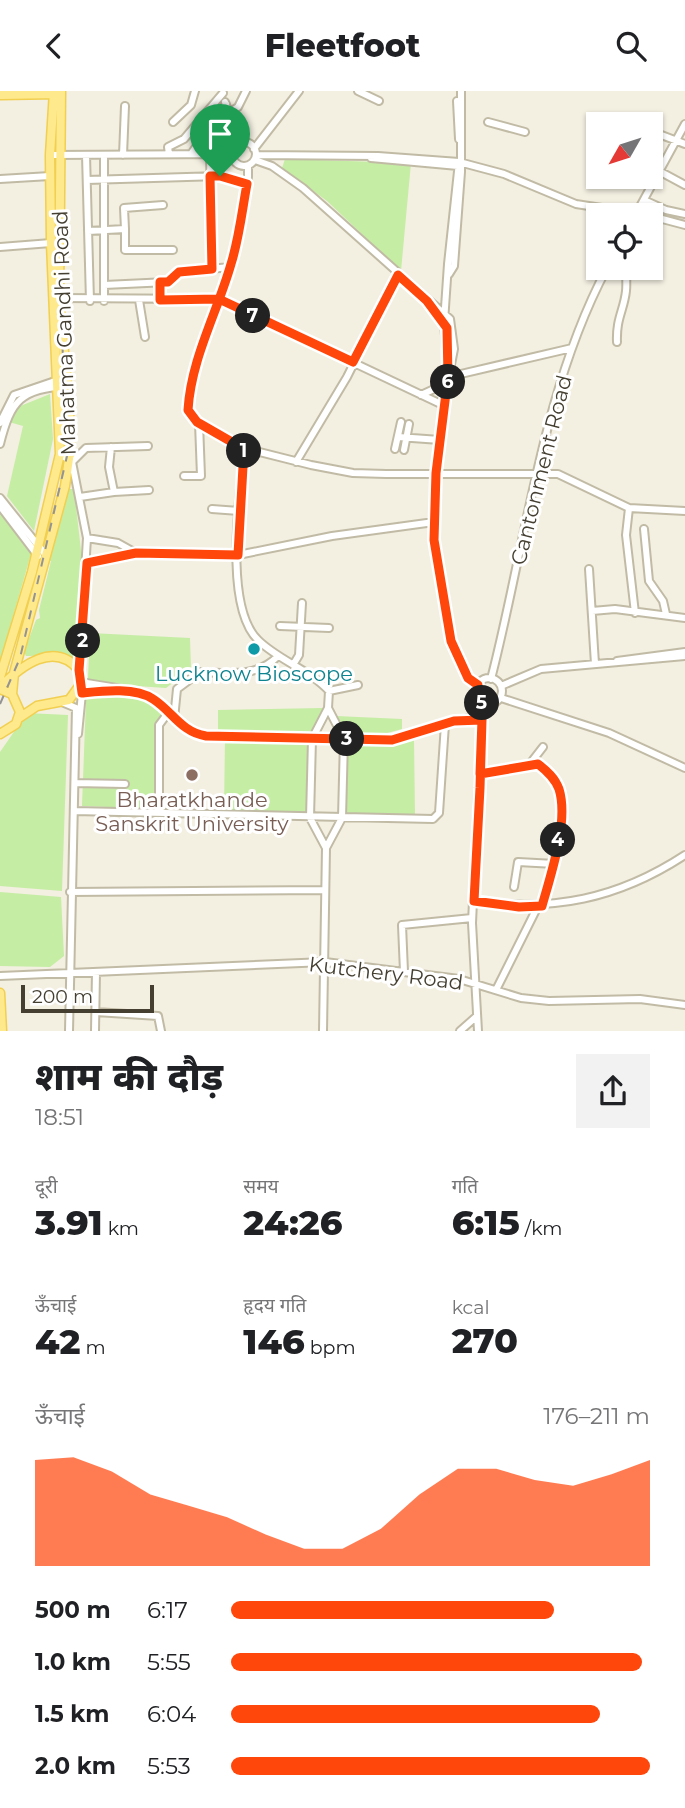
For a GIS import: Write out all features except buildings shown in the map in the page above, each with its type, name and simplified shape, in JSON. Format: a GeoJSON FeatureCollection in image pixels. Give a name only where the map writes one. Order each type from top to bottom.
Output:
{"type":"FeatureCollection","features":[{"type":"Feature","properties":{"kind":"main road"},"geometry":{"type":"LineString","coordinates":[[0,93],[57,92]]}},
{"type":"Feature","properties":{"kind":"main road","name":"Mahatma Gandhi Road"},"geometry":{"type":"LineString","coordinates":[[0,677],[10,650],[60,454],[57,298],[61,155],[57,92]]}},
{"type":"Feature","properties":{"kind":"main road","name":"Mahatma Gandhi Road"},"geometry":{"type":"LineString","coordinates":[[12,694],[14,673],[70,460],[68,383],[51,243],[50,155],[57,92]]}},
{"type":"Feature","properties":{"kind":"main road"},"geometry":{"type":"LineString","coordinates":[[19,656],[28,663]]}},
{"type":"Feature","properties":{"kind":"main road"},"geometry":{"type":"LineString","coordinates":[[2,735],[19,718],[37,706],[64,703],[73,697],[80,687],[79,670],[72,662],[57,656],[28,663],[14,673],[0,688],[12,694],[19,705],[19,718]]}},
{"type":"Feature","properties":{"kind":"main road"},"geometry":{"type":"LineString","coordinates":[[0,993],[2,1031]]}},
{"type":"Feature","properties":{"kind":"street"},"geometry":{"type":"LineString","coordinates":[[173,122],[191,105],[195,91]]}},
{"type":"Feature","properties":{"kind":"street"},"geometry":{"type":"LineString","coordinates":[[230,113],[238,107],[246,91]]}},
{"type":"Feature","properties":{"kind":"street"},"geometry":{"type":"LineString","coordinates":[[299,91],[248,166],[247,184],[230,267],[204,339],[189,398],[188,410],[199,423],[244,449],[353,473],[558,474],[629,508],[685,511]]}},
{"type":"Feature","properties":{"kind":"street"},"geometry":{"type":"LineString","coordinates":[[358,91],[379,101]]}},
{"type":"Feature","properties":{"kind":"street"},"geometry":{"type":"LineString","coordinates":[[458,91],[460,141],[454,266],[449,274],[445,319],[448,380],[436,473],[434,540],[451,641],[468,678],[478,685]]}},
{"type":"Feature","properties":{"kind":"street"},"geometry":{"type":"LineString","coordinates":[[222,92],[240,143]]}},
{"type":"Feature","properties":{"kind":"street"},"geometry":{"type":"LineString","coordinates":[[169,154],[168,147],[184,139],[222,92]]}},
{"type":"Feature","properties":{"kind":"street"},"geometry":{"type":"LineString","coordinates":[[191,155],[192,149],[226,104]]}},
{"type":"Feature","properties":{"kind":"street"},"geometry":{"type":"LineString","coordinates":[[123,155],[125,106]]}},
{"type":"Feature","properties":{"kind":"street"},"geometry":{"type":"LineString","coordinates":[[488,122],[525,132]]}},
{"type":"Feature","properties":{"kind":"street"},"geometry":{"type":"LineString","coordinates":[[663,163],[685,124]]}},
{"type":"Feature","properties":{"kind":"street"},"geometry":{"type":"LineString","coordinates":[[663,135],[685,144]]}},
{"type":"Feature","properties":{"kind":"street"},"geometry":{"type":"LineString","coordinates":[[240,143],[248,143],[255,155],[303,188],[445,319]]}},
{"type":"Feature","properties":{"kind":"street"},"geometry":{"type":"LineString","coordinates":[[231,154],[240,143]]}},
{"type":"Feature","properties":{"kind":"street"},"geometry":{"type":"LineString","coordinates":[[210,154],[212,269]]}},
{"type":"Feature","properties":{"kind":"street"},"geometry":{"type":"LineString","coordinates":[[231,154],[238,165],[248,166]]}},
{"type":"Feature","properties":{"kind":"street"},"geometry":{"type":"LineString","coordinates":[[50,155],[231,154]]}},
{"type":"Feature","properties":{"kind":"street"},"geometry":{"type":"LineString","coordinates":[[86,155],[90,301]]}},
{"type":"Feature","properties":{"kind":"street"},"geometry":{"type":"LineString","coordinates":[[104,155],[104,300]]}},
{"type":"Feature","properties":{"kind":"street"},"geometry":{"type":"LineString","coordinates":[[255,155],[458,164],[505,174],[561,199],[586,204]]}},
{"type":"Feature","properties":{"kind":"street"},"geometry":{"type":"LineString","coordinates":[[663,173],[685,185]]}},
{"type":"Feature","properties":{"kind":"street"},"geometry":{"type":"LineString","coordinates":[[0,179],[50,176]]}},
{"type":"Feature","properties":{"kind":"street"},"geometry":{"type":"LineString","coordinates":[[87,180],[220,176],[247,184]]}},
{"type":"Feature","properties":{"kind":"street"},"geometry":{"type":"LineString","coordinates":[[642,203],[650,189]]}},
{"type":"Feature","properties":{"kind":"street"},"geometry":{"type":"LineString","coordinates":[[644,200],[666,211],[685,214]]}},
{"type":"Feature","properties":{"kind":"street"},"geometry":{"type":"LineString","coordinates":[[163,205],[124,208],[125,250],[173,250]]}},
{"type":"Feature","properties":{"kind":"street"},"geometry":{"type":"LineString","coordinates":[[663,220],[685,225]]}},
{"type":"Feature","properties":{"kind":"street"},"geometry":{"type":"LineString","coordinates":[[88,231],[125,229]]}},
{"type":"Feature","properties":{"kind":"street"},"geometry":{"type":"LineString","coordinates":[[0,247],[51,243]]}},
{"type":"Feature","properties":{"kind":"street"},"geometry":{"type":"LineString","coordinates":[[104,285],[168,282],[179,272],[230,267]]}},
{"type":"Feature","properties":{"kind":"street"},"geometry":{"type":"LineString","coordinates":[[296,462],[353,362],[398,275]]}},
{"type":"Feature","properties":{"kind":"street","name":"Cantonment Road"},"geometry":{"type":"LineString","coordinates":[[491,679],[539,473],[572,348],[602,280]]}},
{"type":"Feature","properties":{"kind":"street"},"geometry":{"type":"LineString","coordinates":[[617,342],[616,325],[626,291],[624,280]]}},
{"type":"Feature","properties":{"kind":"street"},"geometry":{"type":"LineString","coordinates":[[160,282],[160,300]]}},
{"type":"Feature","properties":{"kind":"street"},"geometry":{"type":"LineString","coordinates":[[57,298],[90,301],[219,299],[445,406]]}},
{"type":"Feature","properties":{"kind":"street"},"geometry":{"type":"LineString","coordinates":[[139,300],[145,337]]}},
{"type":"Feature","properties":{"kind":"street"},"geometry":{"type":"LineString","coordinates":[[421,395],[448,380],[572,348]]}},
{"type":"Feature","properties":{"kind":"street"},"geometry":{"type":"LineString","coordinates":[[0,444],[8,413],[15,402],[57,383]]}},
{"type":"Feature","properties":{"kind":"street"},"geometry":{"type":"LineString","coordinates":[[0,423],[14,395],[57,383],[68,383]]}},
{"type":"Feature","properties":{"kind":"street"},"geometry":{"type":"LineString","coordinates":[[184,476],[201,476],[199,423]]}},
{"type":"Feature","properties":{"kind":"street"},"geometry":{"type":"LineString","coordinates":[[395,449],[405,423],[407,438],[404,450]]}},
{"type":"Feature","properties":{"kind":"street"},"geometry":{"type":"LineString","coordinates":[[398,437],[440,440]]}},
{"type":"Feature","properties":{"kind":"street"},"geometry":{"type":"LineString","coordinates":[[70,460],[86,448],[148,446]]}},
{"type":"Feature","properties":{"kind":"street"},"geometry":{"type":"LineString","coordinates":[[111,447],[108,467],[114,492]]}},
{"type":"Feature","properties":{"kind":"street"},"geometry":{"type":"LineString","coordinates":[[244,449],[238,555],[238,578],[244,614],[257,639],[328,691],[358,685]]}},
{"type":"Feature","properties":{"kind":"street"},"geometry":{"type":"LineString","coordinates":[[60,454],[70,460],[88,538],[79,670]]}},
{"type":"Feature","properties":{"kind":"street"},"geometry":{"type":"LineString","coordinates":[[80,497],[149,490]]}},
{"type":"Feature","properties":{"kind":"street"},"geometry":{"type":"LineString","coordinates":[[0,498],[36,549]]}},
{"type":"Feature","properties":{"kind":"street"},"geometry":{"type":"LineString","coordinates":[[0,506],[45,558]]}},
{"type":"Feature","properties":{"kind":"street"},"geometry":{"type":"LineString","coordinates":[[629,508],[626,535],[635,613]]}},
{"type":"Feature","properties":{"kind":"street"},"geometry":{"type":"LineString","coordinates":[[212,509],[239,511]]}},
{"type":"Feature","properties":{"kind":"street"},"geometry":{"type":"LineString","coordinates":[[87,563],[136,553],[238,555],[332,535],[434,522]]}},
{"type":"Feature","properties":{"kind":"street"},"geometry":{"type":"LineString","coordinates":[[644,529],[649,581],[663,601],[666,614]]}},
{"type":"Feature","properties":{"kind":"street"},"geometry":{"type":"LineString","coordinates":[[88,538],[118,543],[136,553]]}},
{"type":"Feature","properties":{"kind":"street"},"geometry":{"type":"LineString","coordinates":[[589,569],[595,664]]}},
{"type":"Feature","properties":{"kind":"street"},"geometry":{"type":"LineString","coordinates":[[293,665],[299,655],[302,603]]}},
{"type":"Feature","properties":{"kind":"street"},"geometry":{"type":"LineString","coordinates":[[592,611],[615,609],[685,618]]}},
{"type":"Feature","properties":{"kind":"street"},"geometry":{"type":"LineString","coordinates":[[280,626],[329,628]]}},
{"type":"Feature","properties":{"kind":"street"},"geometry":{"type":"LineString","coordinates":[[501,686],[541,669],[685,654]]}},
{"type":"Feature","properties":{"kind":"street"},"geometry":{"type":"LineString","coordinates":[[174,719],[177,689],[194,675],[200,672],[248,673],[271,664],[278,656]]}},
{"type":"Feature","properties":{"kind":"street"},"geometry":{"type":"LineString","coordinates":[[478,685],[491,679],[501,686]]}},
{"type":"Feature","properties":{"kind":"street"},"geometry":{"type":"LineString","coordinates":[[478,685],[477,695],[482,702],[482,717],[472,918],[478,1031]]}},
{"type":"Feature","properties":{"kind":"street"},"geometry":{"type":"LineString","coordinates":[[501,686],[501,698]]}},
{"type":"Feature","properties":{"kind":"street"},"geometry":{"type":"LineString","coordinates":[[80,687],[152,698],[194,734],[206,736],[392,740],[454,721],[482,717]]}},
{"type":"Feature","properties":{"kind":"street"},"geometry":{"type":"LineString","coordinates":[[80,687],[120,691]]}},
{"type":"Feature","properties":{"kind":"street"},"geometry":{"type":"LineString","coordinates":[[77,736],[81,729],[80,687]]}},
{"type":"Feature","properties":{"kind":"street"},"geometry":{"type":"LineString","coordinates":[[326,849],[310,818],[312,739],[328,708],[328,691]]}},
{"type":"Feature","properties":{"kind":"street"},"geometry":{"type":"LineString","coordinates":[[482,702],[492,704],[501,698]]}},
{"type":"Feature","properties":{"kind":"street"},"geometry":{"type":"LineString","coordinates":[[501,698],[609,733],[685,768]]}},
{"type":"Feature","properties":{"kind":"street"},"geometry":{"type":"LineString","coordinates":[[64,703],[76,708],[77,736],[70,892],[69,1031]]}},
{"type":"Feature","properties":{"kind":"street"},"geometry":{"type":"LineString","coordinates":[[323,1031],[326,849],[342,818],[344,739],[328,708]]}},
{"type":"Feature","properties":{"kind":"street"},"geometry":{"type":"LineString","coordinates":[[159,812],[159,725],[168,713]]}},
{"type":"Feature","properties":{"kind":"street"},"geometry":{"type":"LineString","coordinates":[[74,811],[433,819],[439,813],[444,724]]}},
{"type":"Feature","properties":{"kind":"street"},"geometry":{"type":"LineString","coordinates":[[529,765],[543,747]]}},
{"type":"Feature","properties":{"kind":"street"},"geometry":{"type":"LineString","coordinates":[[480,774],[538,764],[550,774],[560,791],[560,824],[555,864],[540,906],[496,991]]}},
{"type":"Feature","properties":{"kind":"street"},"geometry":{"type":"LineString","coordinates":[[75,783],[125,784]]}},
{"type":"Feature","properties":{"kind":"street"},"geometry":{"type":"LineString","coordinates":[[474,901],[519,907],[589,899],[637,880],[685,855]]}},
{"type":"Feature","properties":{"kind":"street"},"geometry":{"type":"LineString","coordinates":[[514,887],[518,862],[555,864]]}},
{"type":"Feature","properties":{"kind":"street"},"geometry":{"type":"LineString","coordinates":[[70,892],[325,890]]}},
{"type":"Feature","properties":{"kind":"street"},"geometry":{"type":"LineString","coordinates":[[404,972],[402,925],[472,918]]}},
{"type":"Feature","properties":{"kind":"street","name":"Kutchery Road"},"geometry":{"type":"LineString","coordinates":[[0,976],[325,962],[404,972],[549,1001],[639,999],[685,1005]]}},
{"type":"Feature","properties":{"kind":"street"},"geometry":{"type":"LineString","coordinates":[[95,1031],[96,972]]}},
{"type":"Feature","properties":{"kind":"street"},"geometry":{"type":"LineString","coordinates":[[96,1011],[158,1016],[161,1031]]}},
{"type":"Feature","properties":{"kind":"street"},"geometry":{"type":"LineString","coordinates":[[460,1031],[477,1016]]}},
{"type":"Feature","properties":{"kind":"green space"},"geometry":{"type":"Polygon","coordinates":[[[285,159],[411,163],[401,271],[327,201],[282,168],[285,159]]]}},
{"type":"Feature","properties":{"kind":"green space"},"geometry":{"type":"Polygon","coordinates":[[[50,394],[53,439],[34,531],[7,496],[23,426],[9,422],[13,409],[50,394]]]}},
{"type":"Feature","properties":{"kind":"green space"},"geometry":{"type":"Polygon","coordinates":[[[68,489],[74,489],[83,568],[76,660],[57,655],[26,656],[24,652],[36,620],[40,618],[39,610],[51,561],[47,560],[68,489]]]}},
{"type":"Feature","properties":{"kind":"green space"},"geometry":{"type":"Polygon","coordinates":[[[0,512],[31,554],[0,662],[0,512]]]}},
{"type":"Feature","properties":{"kind":"green space"},"geometry":{"type":"Polygon","coordinates":[[[90,633],[190,638],[191,669],[166,688],[92,683],[88,678],[90,633]]]}},
{"type":"Feature","properties":{"kind":"green space"},"geometry":{"type":"Polygon","coordinates":[[[92,694],[149,701],[164,718],[158,809],[82,806],[86,700],[92,694]]]}},
{"type":"Feature","properties":{"kind":"green space"},"geometry":{"type":"Polygon","coordinates":[[[323,708],[310,734],[218,733],[218,710],[323,708]]]}},
{"type":"Feature","properties":{"kind":"green space"},"geometry":{"type":"Polygon","coordinates":[[[27,713],[68,715],[62,891],[0,886],[0,752],[27,713]]]}},
{"type":"Feature","properties":{"kind":"green space"},"geometry":{"type":"Polygon","coordinates":[[[336,716],[402,719],[402,729],[380,735],[345,734],[336,716]]]}},
{"type":"Feature","properties":{"kind":"green space"},"geometry":{"type":"Polygon","coordinates":[[[414,739],[415,815],[347,813],[347,743],[398,744],[414,739]]]}},
{"type":"Feature","properties":{"kind":"green space"},"geometry":{"type":"Polygon","coordinates":[[[225,741],[308,743],[307,813],[224,811],[225,741]]]}},
{"type":"Feature","properties":{"kind":"green space"},"geometry":{"type":"Polygon","coordinates":[[[0,892],[61,897],[64,956],[50,967],[0,966],[0,892]]]}},
{"type":"Feature","properties":{"kind":"railway"},"geometry":{"type":"LineString","coordinates":[[0,704],[20,658],[67,456],[61,310]]}},
{"type":"Feature","properties":{"kind":"place","name":"Lucknow Bioscope"},"geometry":{"type":"Point","coordinates":[254,649]}},
{"type":"Feature","properties":{"kind":"place","name":"Bharatkhande Sanskrit University"},"geometry":{"type":"Point","coordinates":[192,775]}},
{"type":"Feature","properties":{"kind":"route"},"geometry":{"type":"LineString","coordinates":[[220,176],[210,176],[212,269],[179,272],[168,282],[160,282],[160,300],[219,299],[353,362],[398,275],[427,301],[447,328],[448,377],[436,473],[434,540],[451,641],[468,678],[478,685],[477,695],[482,702],[482,720],[480,774],[480,788],[474,901],[519,907],[542,906],[555,860],[560,824],[560,791],[550,774],[538,764],[480,774],[482,720],[454,721],[392,740],[206,736],[188,731],[152,698],[139,693],[82,693],[79,670],[82,662],[87,563],[136,553],[238,555],[244,449],[197,422],[188,410],[204,339],[219,299],[231,264],[247,184],[231,182],[220,176]]}}]}
